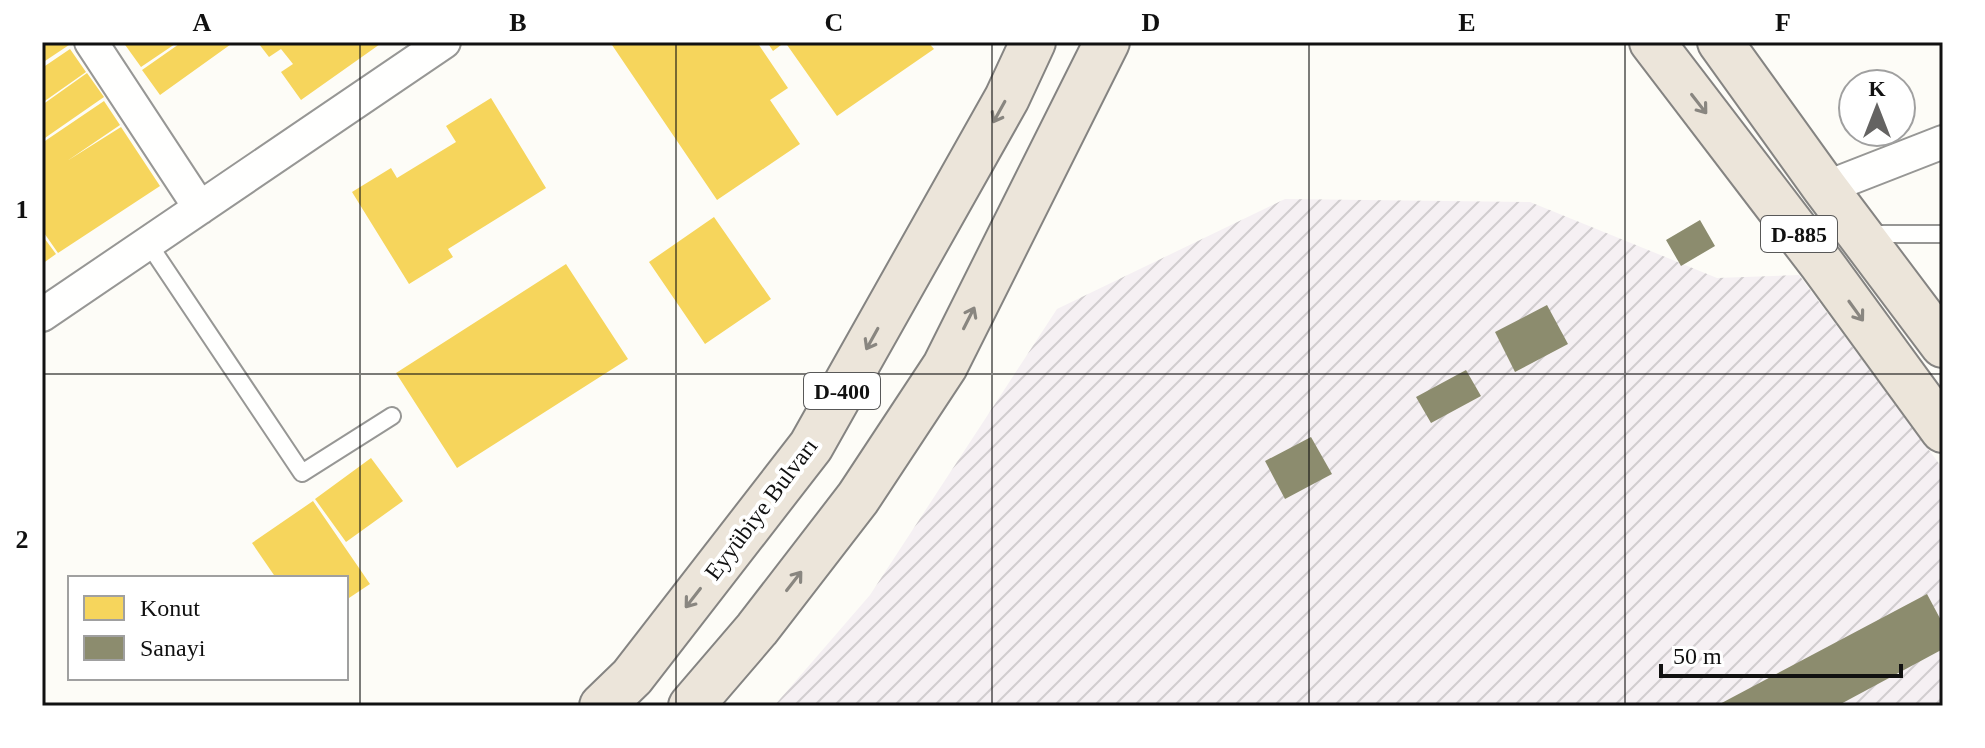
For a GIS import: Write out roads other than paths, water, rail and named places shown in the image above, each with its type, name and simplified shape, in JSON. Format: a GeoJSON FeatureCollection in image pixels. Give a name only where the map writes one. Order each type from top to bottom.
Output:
{"type":"FeatureCollection","features":[{"type":"Feature","properties":{"kind":"highway","name":"Eyyübiye Bulvarı"},"geometry":{"type":"LineString","coordinates":[[602,706],[632,677],[811,446],[1007,98],[1033,42]]}},
{"type":"Feature","properties":{"kind":"highway","name":"D-400"},"geometry":{"type":"LineString","coordinates":[[691,706],[757,629],[858,498],[945,366],[1107,42]]}},
{"type":"Feature","properties":{"kind":"highway","name":"D-885"},"geometry":{"type":"LineString","coordinates":[[1652,42],[1821,263],[1943,430]]}},
{"type":"Feature","properties":{"kind":"highway","name":"D-885"},"geometry":{"type":"LineString","coordinates":[[1720,42],[1943,345]]}},
{"type":"Feature","properties":{"kind":"street"},"geometry":{"type":"LineString","coordinates":[[91,42],[200,208]]}},
{"type":"Feature","properties":{"kind":"street"},"geometry":{"type":"LineString","coordinates":[[42,315],[444,42]]}},
{"type":"Feature","properties":{"kind":"street"},"geometry":{"type":"LineString","coordinates":[[1825,188],[1943,142]]}},
{"type":"Feature","properties":{"kind":"lane"},"geometry":{"type":"LineString","coordinates":[[1862,234],[1943,234]]}},
{"type":"Feature","properties":{"kind":"lane"},"geometry":{"type":"LineString","coordinates":[[148,243],[302,473],[392,416]]}}]}
